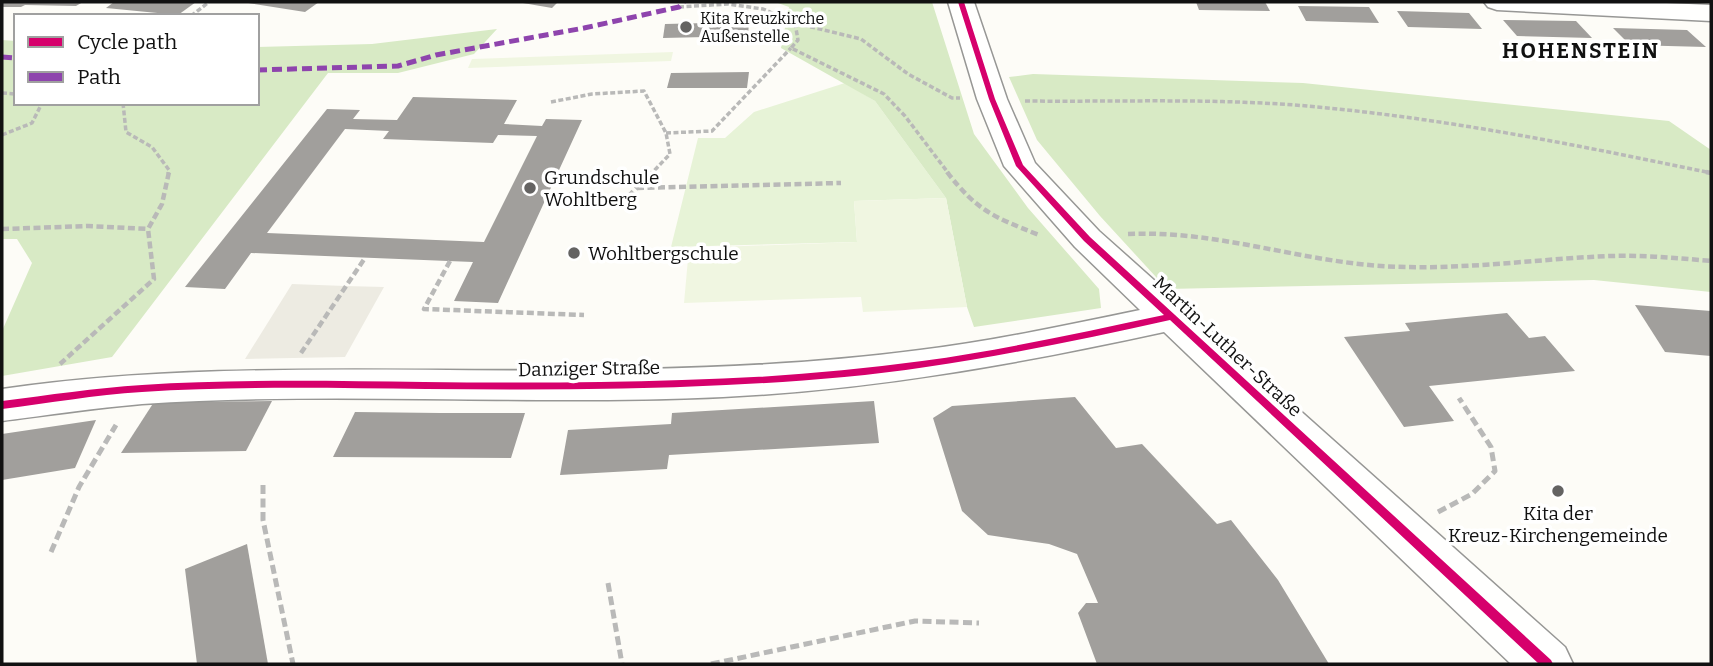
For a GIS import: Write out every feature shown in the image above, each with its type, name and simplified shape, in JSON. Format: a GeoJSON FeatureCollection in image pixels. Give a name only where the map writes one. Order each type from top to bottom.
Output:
{"type":"FeatureCollection","features":[{"type":"Feature","properties":{"kind":"street","name":"Martin-Luther-Straße"},"geometry":{"type":"LineString","coordinates":[[961,2],[992,99],[1020,166],[1087,239],[1547,664]]}},
{"type":"Feature","properties":{"kind":"street"},"geometry":{"type":"LineString","coordinates":[[1497,2],[1711,13]]}},
{"type":"Feature","properties":{"kind":"street"},"geometry":{"type":"LineString","coordinates":[[1706,2],[1711,6]]}},
{"type":"Feature","properties":{"kind":"street","name":"Danziger Straße"},"geometry":{"type":"LineString","coordinates":[[9,404],[138,388],[718,383],[900,367],[1036,346],[1171,317]]}},
{"type":"Feature","properties":{"kind":"path"},"geometry":{"type":"LineString","coordinates":[[194,14],[209,2]]}},
{"type":"Feature","properties":{"kind":"path"},"geometry":{"type":"LineString","coordinates":[[678,7],[728,4],[763,9],[795,23],[861,39],[908,74],[952,98],[1168,100],[1306,106],[1458,123],[1711,173]]}},
{"type":"Feature","properties":{"kind":"path"},"geometry":{"type":"LineString","coordinates":[[666,133],[712,131],[798,40],[795,23]]}},
{"type":"Feature","properties":{"kind":"path"},"geometry":{"type":"LineString","coordinates":[[791,48],[884,94],[905,116],[967,198],[996,218],[1044,237],[1087,239],[1162,231],[1213,237],[1328,260],[1436,269],[1611,256],[1711,261]]}},
{"type":"Feature","properties":{"kind":"path"},"geometry":{"type":"LineString","coordinates":[[551,102],[592,94],[644,91],[666,133],[670,154],[621,204]]}},
{"type":"Feature","properties":{"kind":"path"},"geometry":{"type":"LineString","coordinates":[[2,135],[32,124],[41,105]]}},
{"type":"Feature","properties":{"kind":"path"},"geometry":{"type":"LineString","coordinates":[[9,404],[154,279],[148,229],[162,204],[169,170],[152,147],[126,132],[124,105]]}},
{"type":"Feature","properties":{"kind":"path"},"geometry":{"type":"LineString","coordinates":[[636,188],[841,183]]}},
{"type":"Feature","properties":{"kind":"path"},"geometry":{"type":"LineString","coordinates":[[2,229],[88,226],[148,229]]}},
{"type":"Feature","properties":{"kind":"path"},"geometry":{"type":"LineString","coordinates":[[280,385],[365,258]]}},
{"type":"Feature","properties":{"kind":"path"},"geometry":{"type":"LineString","coordinates":[[450,261],[424,309],[584,315]]}},
{"type":"Feature","properties":{"kind":"path"},"geometry":{"type":"LineString","coordinates":[[51,552],[79,488],[138,388]]}},
{"type":"Feature","properties":{"kind":"path"},"geometry":{"type":"LineString","coordinates":[[1404,532],[1472,494],[1495,471],[1491,447],[1459,398]]}},
{"type":"Feature","properties":{"kind":"path"},"geometry":{"type":"LineString","coordinates":[[263,485],[264,520],[293,664]]}},
{"type":"Feature","properties":{"kind":"path"},"geometry":{"type":"LineString","coordinates":[[608,583],[622,664]]}},
{"type":"Feature","properties":{"kind":"path"},"geometry":{"type":"LineString","coordinates":[[711,664],[915,621],[979,623]]}},
{"type":"Feature","properties":{"kind":"green space"},"geometry":{"type":"Polygon","coordinates":[[[775,2],[932,2],[974,134],[1028,208],[1099,289],[1101,308],[974,327],[967,307],[946,198],[875,101],[781,48],[789,7],[775,2]]]}},
{"type":"Feature","properties":{"kind":"green space"},"geometry":{"type":"Polygon","coordinates":[[[497,29],[474,54],[398,73],[328,73],[112,357],[2,376],[2,331],[32,263],[17,239],[2,239],[2,40],[14,41],[14,105],[259,105],[259,47],[372,44],[497,29]]]}},
{"type":"Feature","properties":{"kind":"green space"},"geometry":{"type":"Polygon","coordinates":[[[673,52],[671,61],[468,68],[472,59],[673,52]]]}},
{"type":"Feature","properties":{"kind":"green space"},"geometry":{"type":"Polygon","coordinates":[[[1033,74],[1303,83],[1669,121],[1711,150],[1711,292],[1594,280],[1167,289],[1100,216],[1037,140],[1009,77],[1033,74]]]}},
{"type":"Feature","properties":{"kind":"green space"},"geometry":{"type":"Polygon","coordinates":[[[845,83],[875,101],[946,198],[854,201],[857,242],[671,247],[698,138],[725,138],[754,112],[845,83]]]}},
{"type":"Feature","properties":{"kind":"green space"},"geometry":{"type":"Polygon","coordinates":[[[946,198],[967,307],[863,312],[861,297],[684,303],[689,248],[857,242],[854,201],[946,198]]]}},
{"type":"Feature","properties":{"kind":"shaded area"},"geometry":{"type":"Polygon","coordinates":[[[292,284],[384,287],[345,357],[245,359],[292,284]]]}},
{"type":"Feature","properties":{"kind":"building"},"geometry":{"type":"Polygon","coordinates":[[[2,2],[83,2],[76,6],[2,7],[2,2]]]}},
{"type":"Feature","properties":{"kind":"building"},"geometry":{"type":"Polygon","coordinates":[[[114,2],[196,2],[179,14],[106,8],[114,2]]]}},
{"type":"Feature","properties":{"kind":"building"},"geometry":{"type":"Polygon","coordinates":[[[242,2],[319,2],[305,12],[242,2]]]}},
{"type":"Feature","properties":{"kind":"building"},"geometry":{"type":"Polygon","coordinates":[[[517,2],[558,2],[552,8],[517,2]]]}},
{"type":"Feature","properties":{"kind":"building"},"geometry":{"type":"Polygon","coordinates":[[[1196,2],[1265,2],[1270,11],[1199,10],[1196,2]]]}},
{"type":"Feature","properties":{"kind":"building"},"geometry":{"type":"Polygon","coordinates":[[[1298,6],[1369,7],[1379,23],[1306,21],[1298,6]]]}},
{"type":"Feature","properties":{"kind":"building"},"geometry":{"type":"Polygon","coordinates":[[[1397,11],[1469,13],[1482,29],[1408,27],[1397,11]]]}},
{"type":"Feature","properties":{"kind":"building"},"geometry":{"type":"Polygon","coordinates":[[[1503,20],[1576,21],[1592,38],[1517,36],[1503,20]]]}},
{"type":"Feature","properties":{"kind":"building"},"geometry":{"type":"Polygon","coordinates":[[[749,22],[748,36],[663,38],[665,24],[749,22]]]}},
{"type":"Feature","properties":{"kind":"building"},"geometry":{"type":"Polygon","coordinates":[[[1613,28],[1687,30],[1706,47],[1630,45],[1613,28]]]}},
{"type":"Feature","properties":{"kind":"building"},"geometry":{"type":"Polygon","coordinates":[[[749,72],[747,88],[667,88],[671,73],[749,72]]]}},
{"type":"Feature","properties":{"kind":"building","name":"Grundschule Wohltberg"},"geometry":{"type":"Polygon","coordinates":[[[413,97],[517,100],[504,124],[542,126],[546,119],[582,120],[498,303],[454,301],[473,262],[251,253],[225,289],[185,287],[327,109],[360,110],[353,119],[397,120],[413,97]],[[345,129],[267,233],[484,242],[537,136],[498,135],[493,143],[383,139],[389,131],[345,129]]]}},
{"type":"Feature","properties":{"kind":"building"},"geometry":{"type":"Polygon","coordinates":[[[1635,305],[1711,311],[1711,356],[1665,352],[1635,305]]]}},
{"type":"Feature","properties":{"kind":"building"},"geometry":{"type":"Polygon","coordinates":[[[1507,313],[1529,338],[1545,336],[1575,371],[1429,386],[1454,421],[1404,427],[1344,337],[1410,331],[1405,323],[1507,313]]]}},
{"type":"Feature","properties":{"kind":"building"},"geometry":{"type":"Polygon","coordinates":[[[1075,397],[1116,448],[1142,444],[1217,524],[1231,520],[1278,580],[1329,664],[1097,664],[1078,613],[1086,603],[1098,603],[1077,554],[1049,544],[988,535],[962,511],[933,418],[952,406],[1075,397]]]}},
{"type":"Feature","properties":{"kind":"building"},"geometry":{"type":"Polygon","coordinates":[[[272,401],[246,451],[121,453],[154,402],[272,401]]]}},
{"type":"Feature","properties":{"kind":"building"},"geometry":{"type":"Polygon","coordinates":[[[874,401],[879,443],[669,455],[667,469],[560,475],[568,430],[671,424],[672,413],[874,401]]]}},
{"type":"Feature","properties":{"kind":"building"},"geometry":{"type":"Polygon","coordinates":[[[355,412],[525,413],[511,458],[333,457],[355,412]]]}},
{"type":"Feature","properties":{"kind":"building"},"geometry":{"type":"Polygon","coordinates":[[[96,420],[75,468],[2,480],[2,434],[96,420]]]}},
{"type":"Feature","properties":{"kind":"building"},"geometry":{"type":"Polygon","coordinates":[[[247,544],[268,664],[197,664],[185,569],[247,544]]]}},
{"type":"Feature","properties":{"kind":"marked path"},"geometry":{"type":"LineString","coordinates":[[259,70],[398,66],[436,55],[584,28],[679,7],[684,2]]}},
{"type":"Feature","properties":{"kind":"marked path"},"geometry":{"type":"LineString","coordinates":[[2,57],[14,58]]}},
{"type":"Feature","properties":{"kind":"cycle path"},"geometry":{"type":"LineString","coordinates":[[961,2],[992,99],[1020,166],[1087,239],[1547,664]]}},
{"type":"Feature","properties":{"kind":"cycle path"},"geometry":{"type":"LineString","coordinates":[[2,405],[72,395],[211,386],[603,386],[806,377],[959,359],[1171,317]]}},
{"type":"Feature","properties":{"kind":"place","name":"Kita Kreuzkirche Außenstelle"},"geometry":{"type":"Point","coordinates":[686,27]}},
{"type":"Feature","properties":{"kind":"place","name":"Grundschule Wohltberg"},"geometry":{"type":"Point","coordinates":[530,188]}},
{"type":"Feature","properties":{"kind":"place","name":"Wohltbergschule"},"geometry":{"type":"Point","coordinates":[574,253]}},
{"type":"Feature","properties":{"kind":"place","name":"Kita der Kreuz-Kirchengemeinde"},"geometry":{"type":"Point","coordinates":[1558,491]}},
{"type":"Feature","properties":{"kind":"district","name":"HOHENSTEIN"},"geometry":{"type":"Point","coordinates":[1581,51]}}]}
